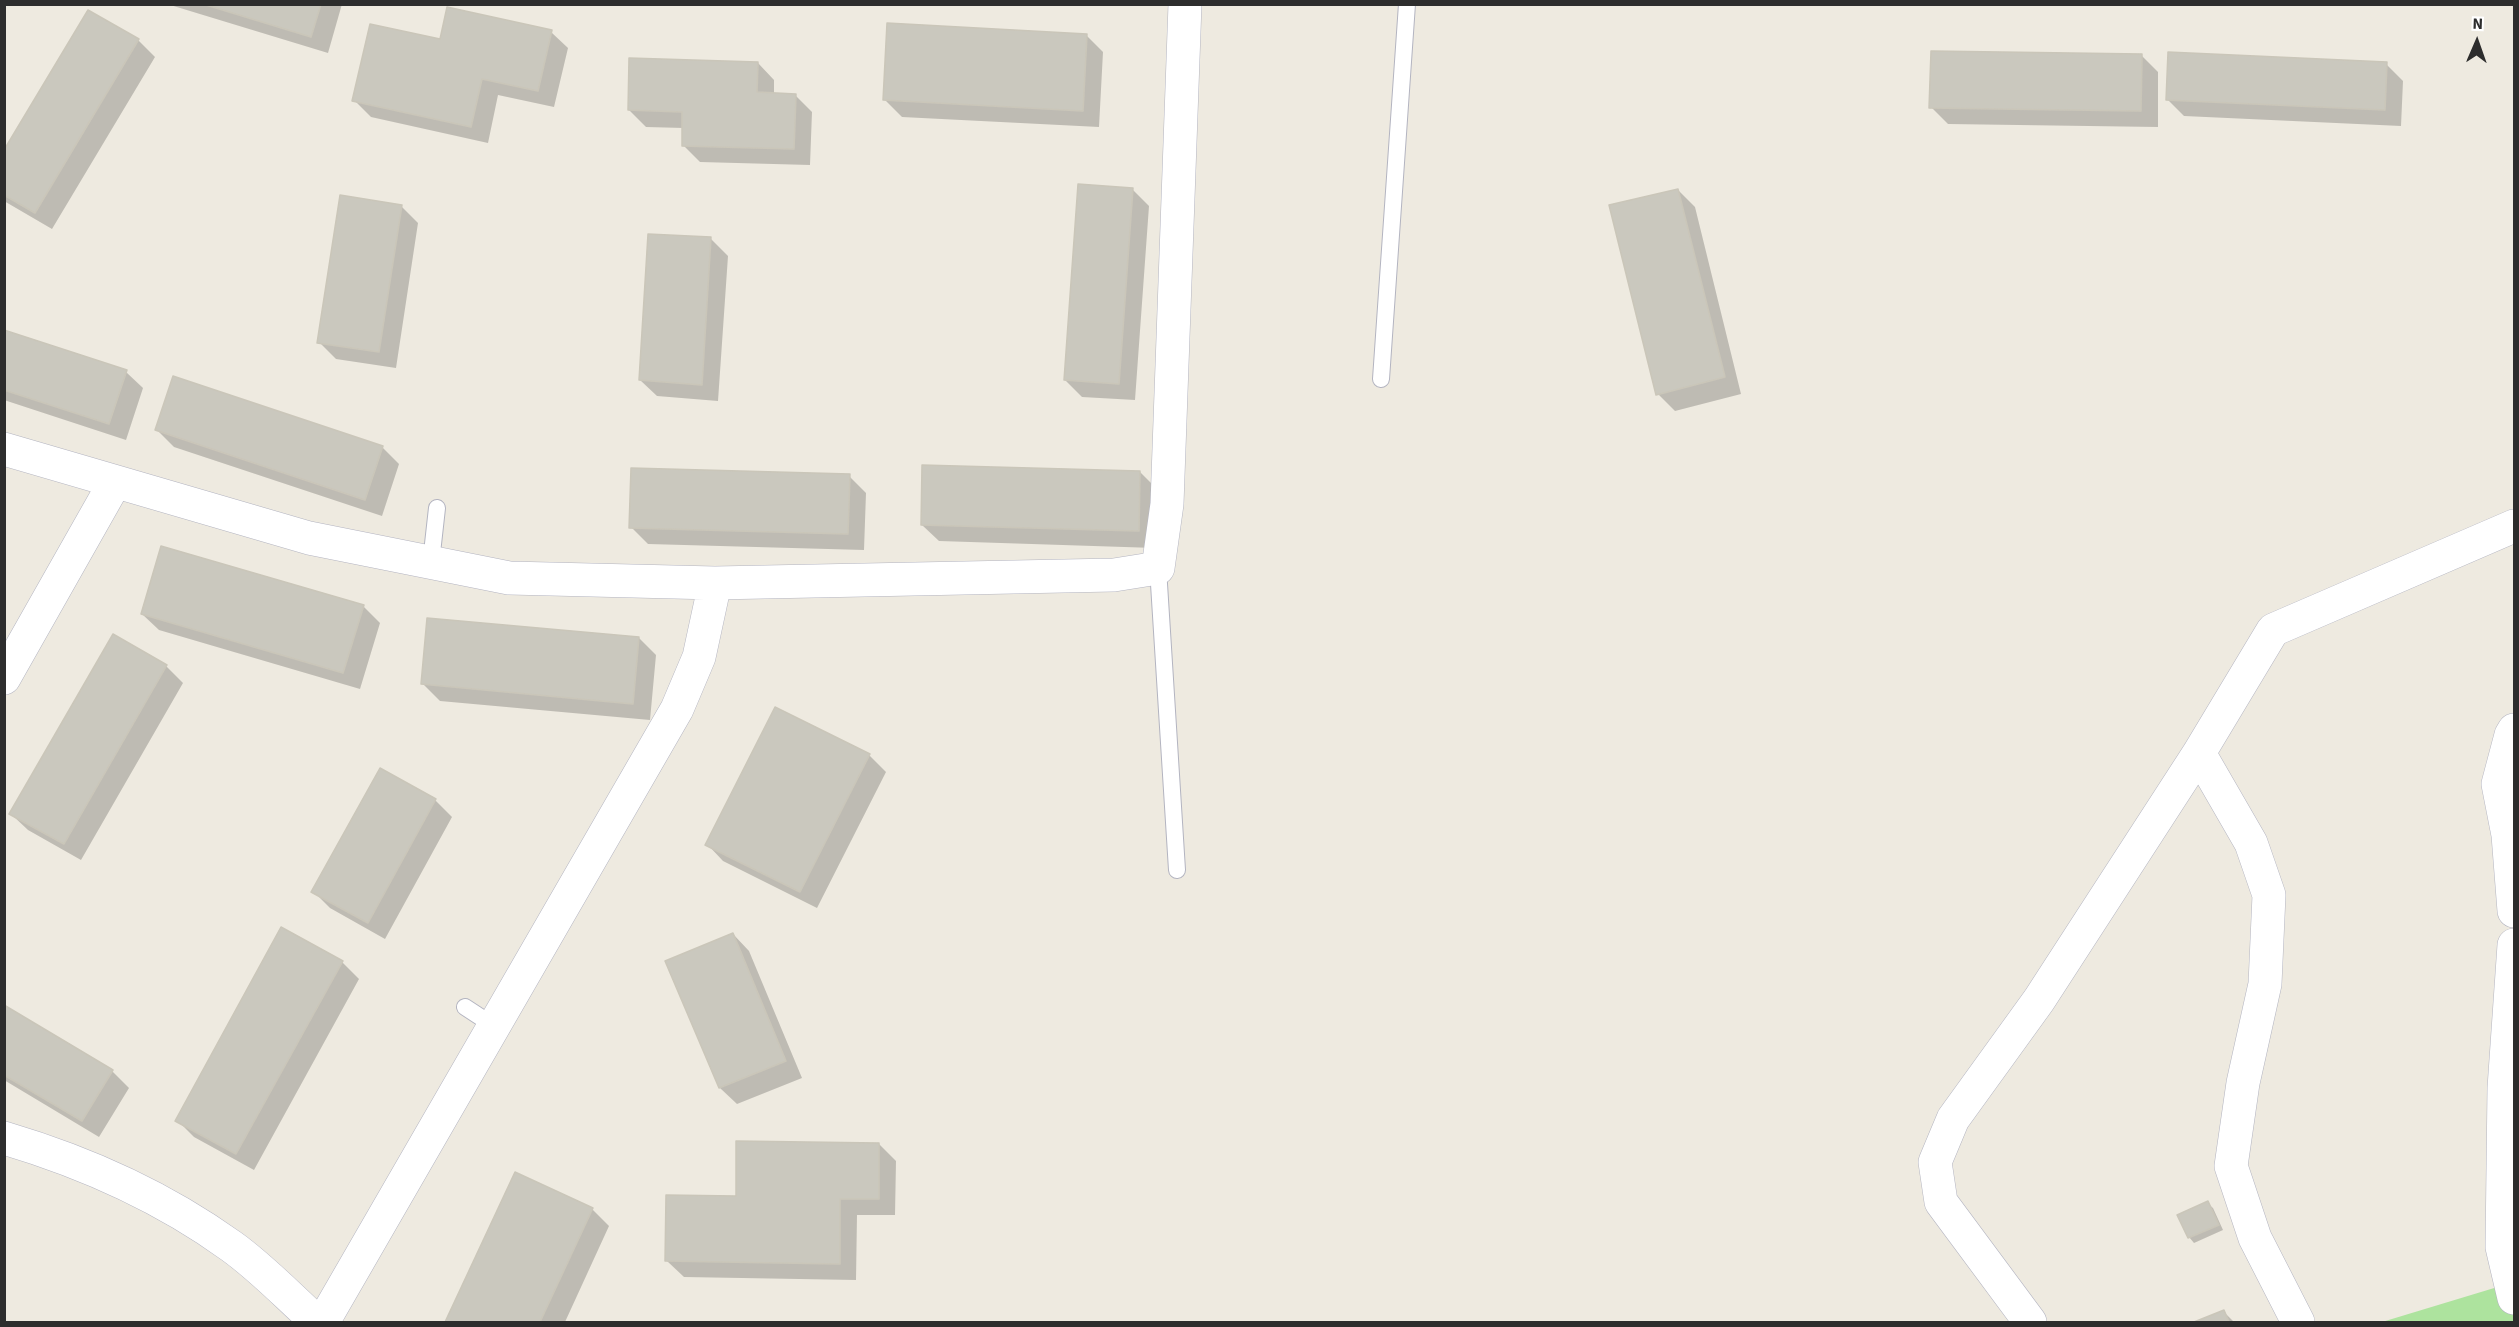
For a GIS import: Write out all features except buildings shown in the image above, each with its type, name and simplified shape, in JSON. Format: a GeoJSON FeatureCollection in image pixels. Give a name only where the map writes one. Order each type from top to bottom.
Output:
{"type":"FeatureCollection","features":[{"type":"Feature","properties":{"kind":"street"},"geometry":{"type":"LineString","coordinates":[[4,449],[309,538],[509,578],[715,583],[1114,575],[1158,568],[1167,504],[1185,4]]}},
{"type":"Feature","properties":{"kind":"street"},"geometry":{"type":"LineString","coordinates":[[4,678],[115,482]]}},
{"type":"Feature","properties":{"kind":"street"},"geometry":{"type":"LineString","coordinates":[[2030,1322],[1941,1202],[1935,1162],[1953,1119],[2039,1000],[2199,753],[2273,630],[2514,526]]}},
{"type":"Feature","properties":{"kind":"street"},"geometry":{"type":"LineString","coordinates":[[323,1323],[678,709],[699,657],[715,583]]}},
{"type":"Feature","properties":{"kind":"street"},"geometry":{"type":"LineString","coordinates":[[2514,730],[2498,784],[2508,836],[2514,911]]}},
{"type":"Feature","properties":{"kind":"street"},"geometry":{"type":"LineString","coordinates":[[2199,753],[2251,843],[2269,895],[2265,984],[2243,1083],[2232,1166],[2255,1238],[2298,1323]]}},
{"type":"Feature","properties":{"kind":"street"},"geometry":{"type":"LineString","coordinates":[[2514,945],[2504,1088],[2502,1247],[2514,1298]]}},
{"type":"Feature","properties":{"kind":"street"},"geometry":{"type":"LineString","coordinates":[[4,1138],[58,1155],[151,1196],[232,1247],[317,1323]]}},
{"type":"Feature","properties":{"kind":"lane"},"geometry":{"type":"LineString","coordinates":[[1381,379],[1407,4]]}},
{"type":"Feature","properties":{"kind":"lane"},"geometry":{"type":"LineString","coordinates":[[431,562],[437,508]]}},
{"type":"Feature","properties":{"kind":"lane"},"geometry":{"type":"LineString","coordinates":[[1158,568],[1177,870]]}},
{"type":"Feature","properties":{"kind":"lane"},"geometry":{"type":"LineString","coordinates":[[465,1007],[494,1026]]}},
{"type":"Feature","properties":{"kind":"green space"},"geometry":{"type":"Polygon","coordinates":[[[2514,1282],[2514,1322],[2382,1322],[2514,1282]]]}}]}
